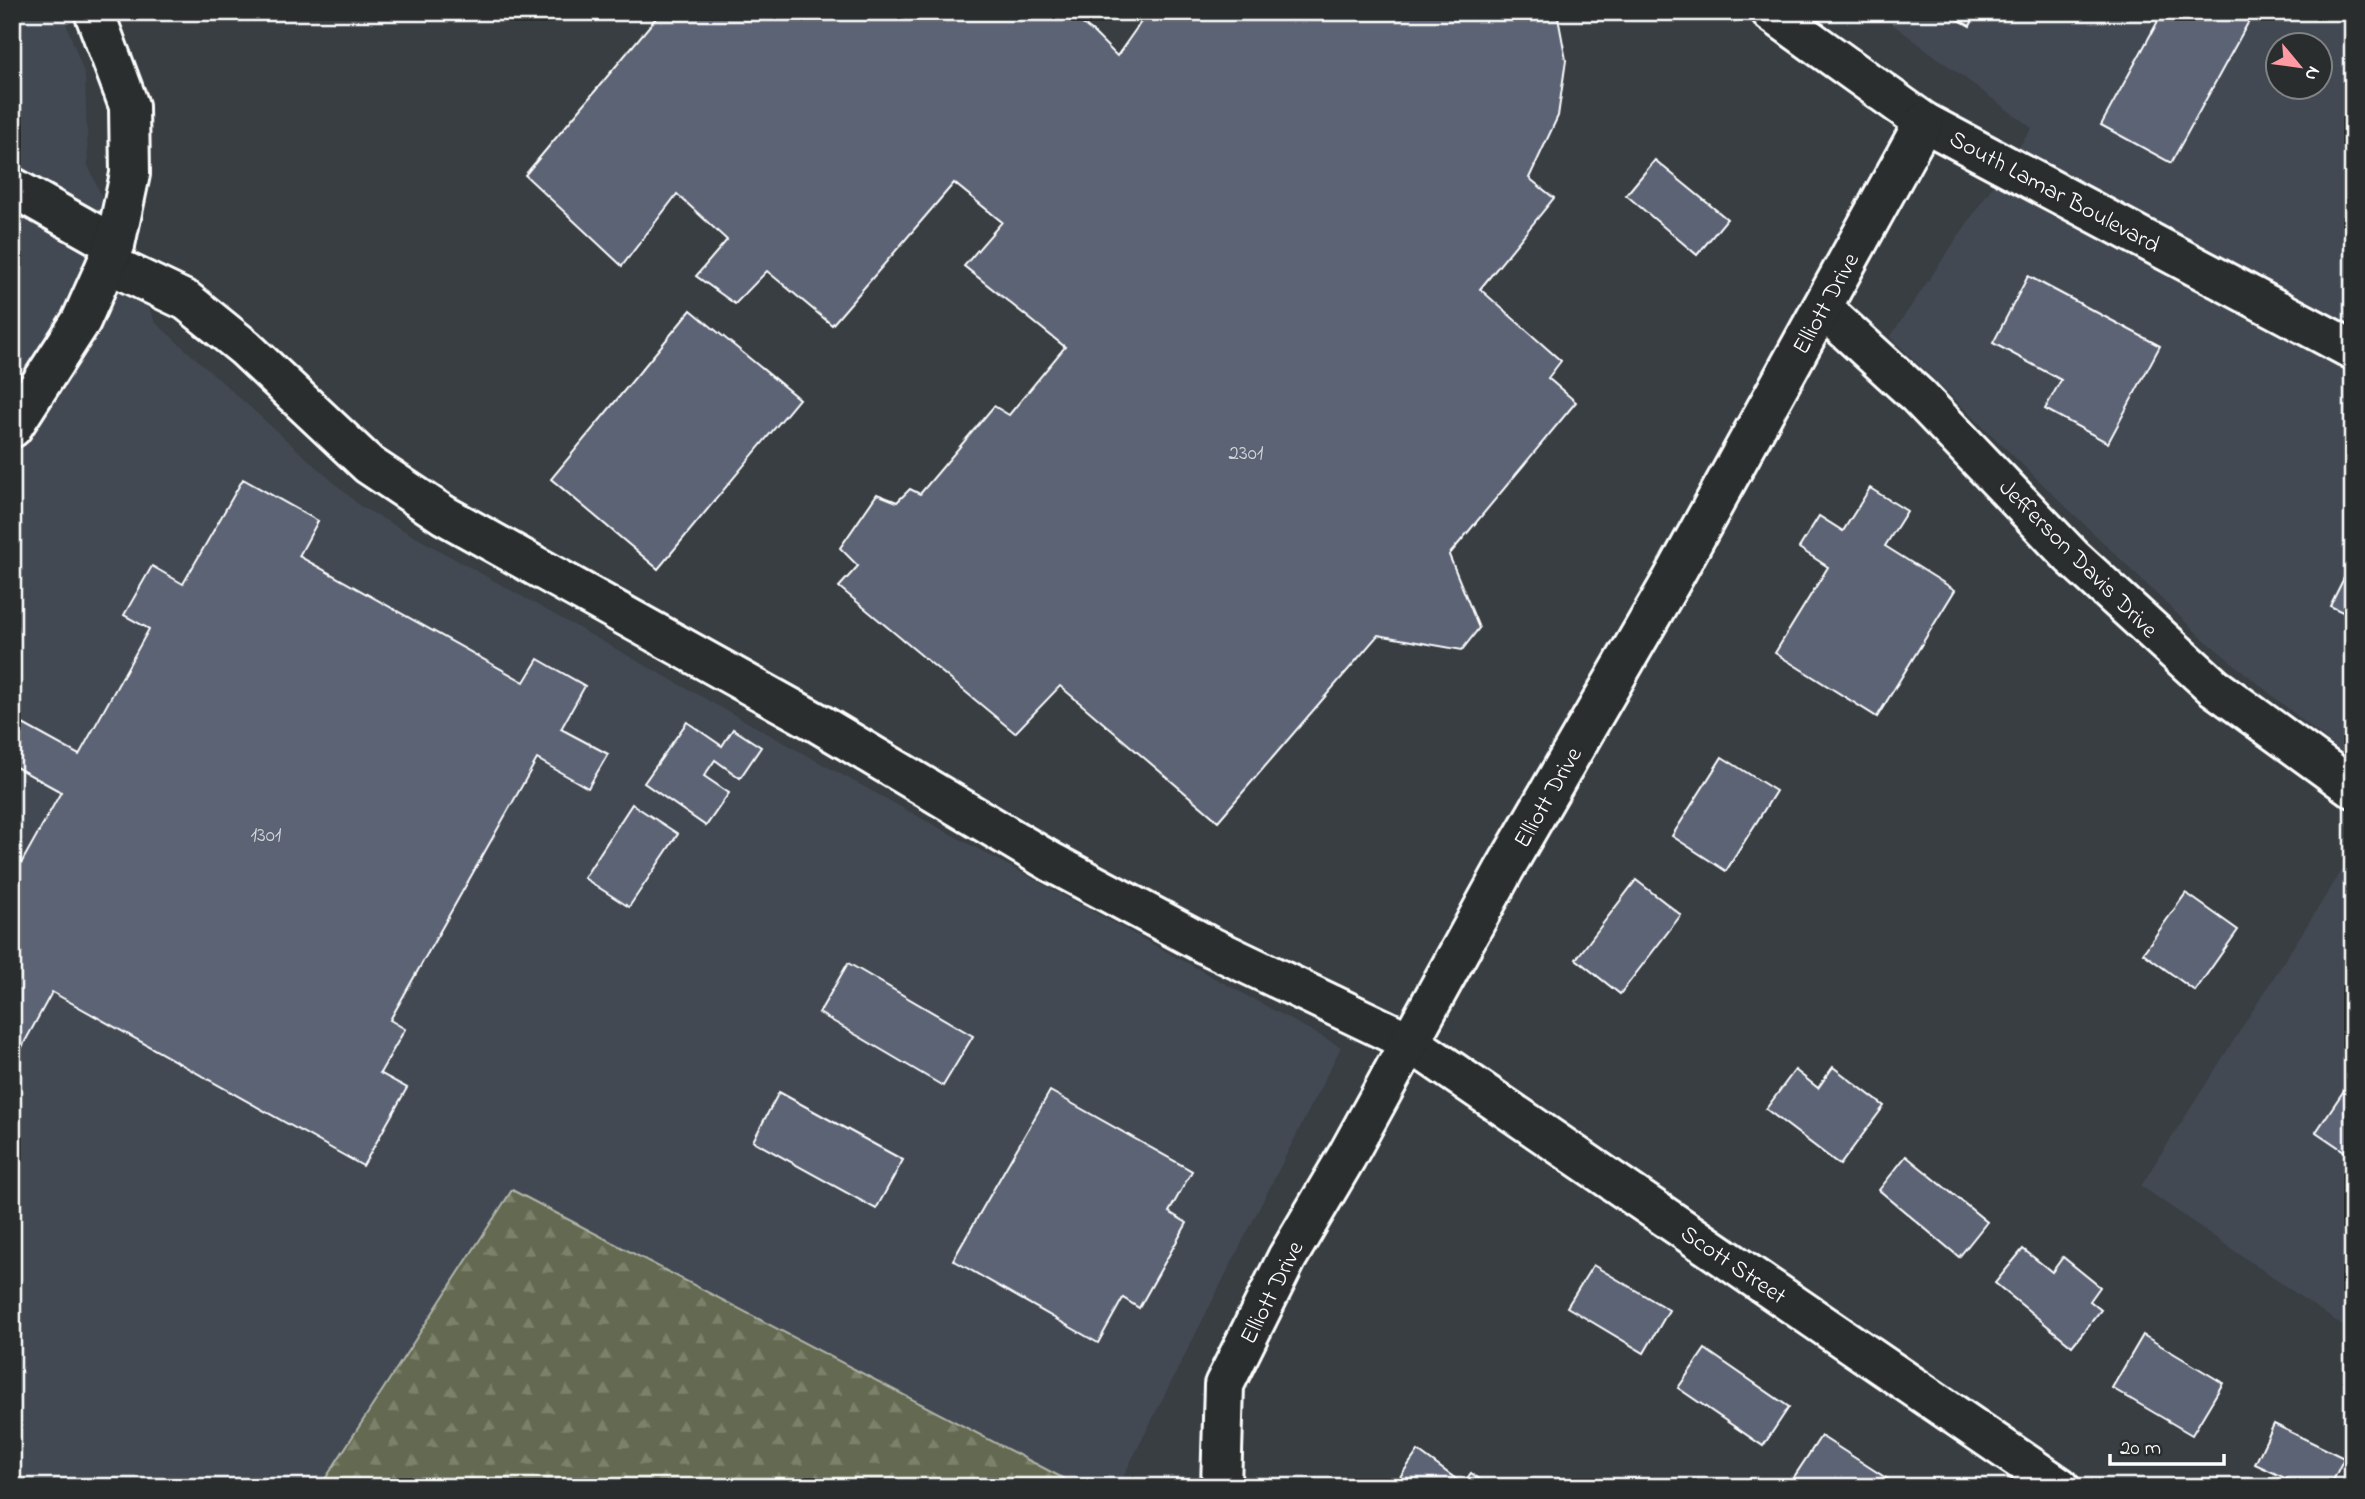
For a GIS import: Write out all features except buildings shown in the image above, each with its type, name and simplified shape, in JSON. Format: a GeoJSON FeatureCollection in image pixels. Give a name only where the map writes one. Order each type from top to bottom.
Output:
{"type":"FeatureCollection","features":[{"type":"Feature","properties":{"kind":"street"},"geometry":{"type":"LineString","coordinates":[[12,428],[81,321],[111,254],[130,174],[129,106],[94,12]]}},
{"type":"Feature","properties":{"kind":"street","name":"South Lamar Boulevard"},"geometry":{"type":"LineString","coordinates":[[1770,12],[1924,122],[2352,348]]}},
{"type":"Feature","properties":{"kind":"street","name":"Elliott Drive"},"geometry":{"type":"LineString","coordinates":[[1221,1487],[1224,1385],[1287,1258],[1347,1156],[1503,870],[1672,580],[1924,122]]}},
{"type":"Feature","properties":{"kind":"street","name":"Scott Street"},"geometry":{"type":"LineString","coordinates":[[12,187],[111,254],[187,301],[245,348],[369,465],[444,515],[818,723],[1051,862],[1205,944],[1408,1041],[2060,1487]]}},
{"type":"Feature","properties":{"kind":"street","name":"Jefferson Davis Drive"},"geometry":{"type":"LineString","coordinates":[[1822,308],[1918,396],[2072,557],[2214,687],[2353,789]]}},
{"type":"Feature","properties":{"kind":"shaded area"},"geometry":{"type":"Polygon","coordinates":[[[12,12],[62,12],[85,76],[88,165],[155,322],[360,506],[824,765],[1341,1047],[1118,1487],[1080,1487],[513,1190],[320,1487],[12,1487],[12,12]]]}},
{"type":"Feature","properties":{"kind":"shaded area"},"geometry":{"type":"Polygon","coordinates":[[[1876,12],[2353,12],[2353,762],[2200,636],[1890,337],[2032,128],[1876,12]]]}},
{"type":"Feature","properties":{"kind":"shaded area"},"geometry":{"type":"Polygon","coordinates":[[[2353,853],[2353,1333],[2141,1186],[2353,853]]]}},
{"type":"Feature","properties":{"kind":"green space"},"geometry":{"type":"Polygon","coordinates":[[[512,1190],[1080,1487],[320,1487],[512,1190]]]}}]}
